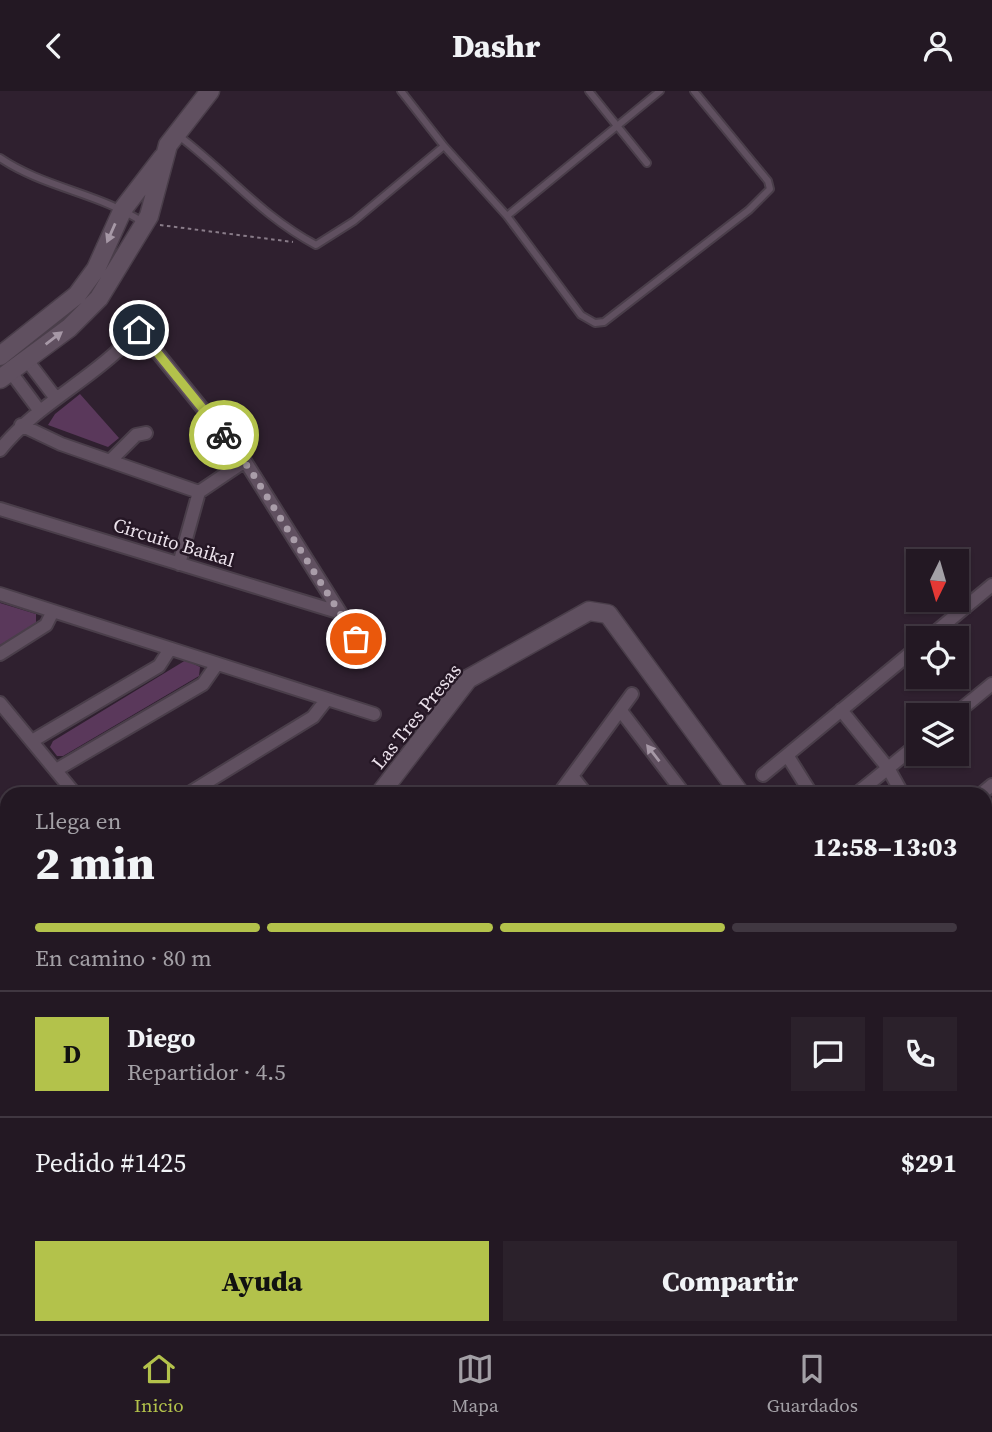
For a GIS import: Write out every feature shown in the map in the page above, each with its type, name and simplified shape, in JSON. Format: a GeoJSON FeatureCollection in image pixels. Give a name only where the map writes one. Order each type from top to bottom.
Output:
{"type":"FeatureCollection","features":[{"type":"Feature","properties":{"kind":"street"},"geometry":{"type":"LineString","coordinates":[[0,356],[77,295],[96,269],[123,209],[136,188],[163,157],[175,133],[210,91]]}},
{"type":"Feature","properties":{"kind":"street"},"geometry":{"type":"LineString","coordinates":[[39,410],[5,375],[69,328],[99,298],[145,223],[156,199],[163,157]]}},
{"type":"Feature","properties":{"kind":"street"},"geometry":{"type":"LineString","coordinates":[[136,188],[156,199]]}},
{"type":"Feature","properties":{"kind":"street"},"geometry":{"type":"LineString","coordinates":[[0,450],[21,425],[39,410],[112,358],[139,330],[150,312]]}},
{"type":"Feature","properties":{"kind":"street"},"geometry":{"type":"LineString","coordinates":[[139,330],[245,461],[355,636],[355,643]]}},
{"type":"Feature","properties":{"kind":"street"},"geometry":{"type":"LineString","coordinates":[[26,359],[55,397]]}},
{"type":"Feature","properties":{"kind":"street"},"geometry":{"type":"LineString","coordinates":[[21,425],[61,444],[199,492]]}},
{"type":"Feature","properties":{"kind":"street"},"geometry":{"type":"LineString","coordinates":[[110,461],[136,435],[146,433]]}},
{"type":"Feature","properties":{"kind":"street"},"geometry":{"type":"LineString","coordinates":[[179,564],[199,492],[245,461]]}},
{"type":"Feature","properties":{"kind":"street","name":"Circuito Baikal"},"geometry":{"type":"LineString","coordinates":[[0,509],[338,612]]}},
{"type":"Feature","properties":{"kind":"street"},"geometry":{"type":"LineString","coordinates":[[943,626],[992,585]]}},
{"type":"Feature","properties":{"kind":"street"},"geometry":{"type":"LineString","coordinates":[[0,594],[374,714]]}},
{"type":"Feature","properties":{"kind":"street","name":"Las Tres Presas"},"geometry":{"type":"LineString","coordinates":[[385,787],[468,679],[589,611],[599,610],[608,614],[735,787]]}},
{"type":"Feature","properties":{"kind":"street"},"geometry":{"type":"LineString","coordinates":[[0,654],[46,625],[54,611]]}},
{"type":"Feature","properties":{"kind":"street"},"geometry":{"type":"LineString","coordinates":[[32,741],[159,666],[170,649]]}},
{"type":"Feature","properties":{"kind":"street"},"geometry":{"type":"LineString","coordinates":[[762,775],[906,657]]}},
{"type":"Feature","properties":{"kind":"street"},"geometry":{"type":"LineString","coordinates":[[56,770],[203,684],[217,664]]}},
{"type":"Feature","properties":{"kind":"street"},"geometry":{"type":"LineString","coordinates":[[969,703],[992,684]]}},
{"type":"Feature","properties":{"kind":"street"},"geometry":{"type":"LineString","coordinates":[[564,787],[632,694]]}},
{"type":"Feature","properties":{"kind":"street"},"geometry":{"type":"LineString","coordinates":[[199,787],[313,717],[327,699]]}},
{"type":"Feature","properties":{"kind":"street"},"geometry":{"type":"LineString","coordinates":[[0,703],[70,787]]}},
{"type":"Feature","properties":{"kind":"street"},"geometry":{"type":"LineString","coordinates":[[621,711],[679,787]]}},
{"type":"Feature","properties":{"kind":"street"},"geometry":{"type":"LineString","coordinates":[[841,711],[888,768],[899,787]]}},
{"type":"Feature","properties":{"kind":"street"},"geometry":{"type":"LineString","coordinates":[[865,787],[906,753]]}},
{"type":"Feature","properties":{"kind":"street"},"geometry":{"type":"LineString","coordinates":[[787,755],[807,787]]}},
{"type":"Feature","properties":{"kind":"street"},"geometry":{"type":"LineString","coordinates":[[572,776],[581,787]]}},
{"type":"Feature","properties":{"kind":"lane"},"geometry":{"type":"LineString","coordinates":[[401,91],[444,146],[507,216],[581,315],[595,323],[614,316],[765,198],[770,189],[768,181],[694,91]]}},
{"type":"Feature","properties":{"kind":"lane"},"geometry":{"type":"LineString","coordinates":[[589,91],[647,163]]}},
{"type":"Feature","properties":{"kind":"lane"},"geometry":{"type":"LineString","coordinates":[[507,216],[660,91]]}},
{"type":"Feature","properties":{"kind":"lane"},"geometry":{"type":"LineString","coordinates":[[175,133],[210,159],[265,214],[316,245],[355,221],[444,146]]}},
{"type":"Feature","properties":{"kind":"lane"},"geometry":{"type":"LineString","coordinates":[[0,158],[29,175],[123,209],[145,223]]}},
{"type":"Feature","properties":{"kind":"path"},"geometry":{"type":"LineString","coordinates":[[145,223],[316,245]]}},
{"type":"Feature","properties":{"kind":"shaded area"},"geometry":{"type":"Polygon","coordinates":[[[80,394],[119,438],[108,447],[48,425],[55,414],[80,394]]]}},
{"type":"Feature","properties":{"kind":"shaded area"},"geometry":{"type":"Polygon","coordinates":[[[0,603],[36,614],[36,623],[0,645],[0,603]]]}},
{"type":"Feature","properties":{"kind":"shaded area"},"geometry":{"type":"Polygon","coordinates":[[[186,660],[200,667],[199,676],[63,756],[57,756],[50,747],[53,741],[186,660]]]}},
{"type":"Feature","properties":{"kind":"way so far"},"geometry":{"type":"LineString","coordinates":[[224,435],[245,461],[356,639]]}},
{"type":"Feature","properties":{"kind":"route"},"geometry":{"type":"LineString","coordinates":[[139,330],[224,435]]}}]}
